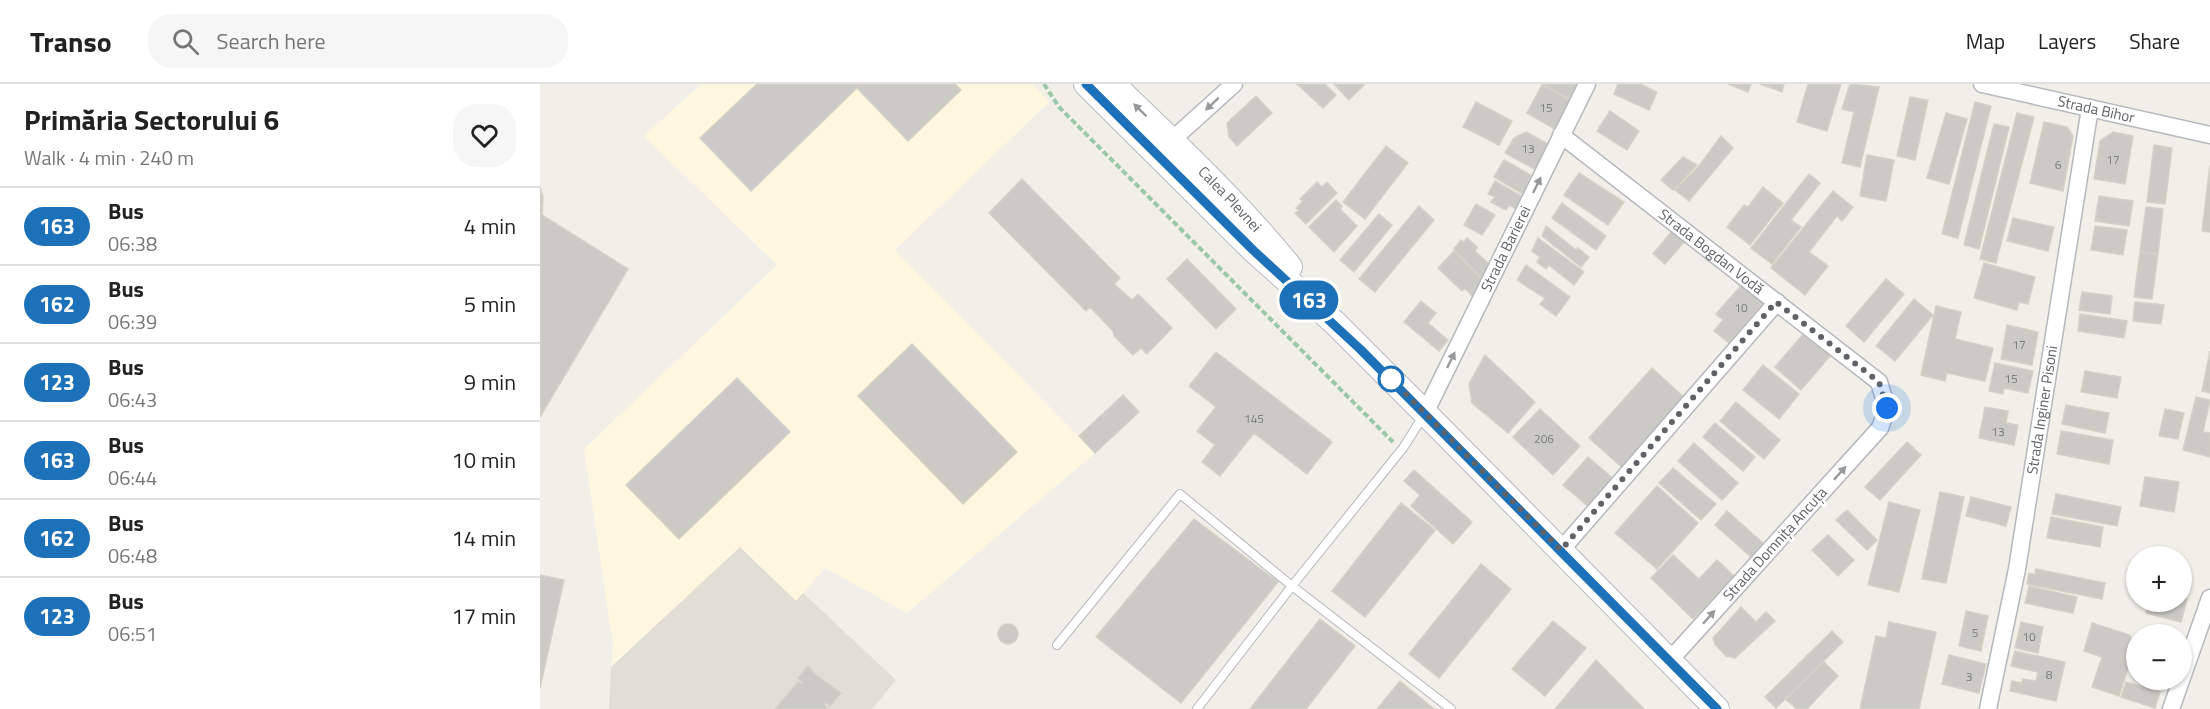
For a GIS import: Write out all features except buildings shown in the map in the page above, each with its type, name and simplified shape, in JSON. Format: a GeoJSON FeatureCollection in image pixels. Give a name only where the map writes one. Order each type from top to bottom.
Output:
{"type":"FeatureCollection","features":[{"type":"Feature","properties":{"kind":"main road","name":"Calea Plevnei"},"geometry":{"type":"LineString","coordinates":[[1086,84],[1253,250],[1335,323],[1717,709]]}},
{"type":"Feature","properties":{"kind":"main road","name":"Calea Plevnei"},"geometry":{"type":"LineString","coordinates":[[1113,84],[1172,140],[1265,236],[1335,323]]}},
{"type":"Feature","properties":{"kind":"street"},"geometry":{"type":"LineString","coordinates":[[1172,140],[1234,84]]}},
{"type":"Feature","properties":{"kind":"street","name":"Strada Barierei"},"geometry":{"type":"LineString","coordinates":[[1425,413],[1587,84]]}},
{"type":"Feature","properties":{"kind":"street","name":"Strada Bihor"},"geometry":{"type":"LineString","coordinates":[[1982,84],[2210,135]]}},
{"type":"Feature","properties":{"kind":"street","name":"Strada Inginer Pisoni"},"geometry":{"type":"LineString","coordinates":[[1988,709],[2017,569],[2090,108]]}},
{"type":"Feature","properties":{"kind":"street","name":"Strada Bogdan Vodă"},"geometry":{"type":"LineString","coordinates":[[1561,135],[1879,382],[1887,408],[1880,428]]}},
{"type":"Feature","properties":{"kind":"street"},"geometry":{"type":"LineString","coordinates":[[1561,550],[1776,302]]}},
{"type":"Feature","properties":{"kind":"street","name":"Strada Domnița Ancuța"},"geometry":{"type":"LineString","coordinates":[[1670,660],[1880,428]]}},
{"type":"Feature","properties":{"kind":"street"},"geometry":{"type":"LineString","coordinates":[[2171,709],[2210,598]]}},
{"type":"Feature","properties":{"kind":"lane"},"geometry":{"type":"LineString","coordinates":[[1197,709],[1401,450],[1425,413]]}},
{"type":"Feature","properties":{"kind":"lane"},"geometry":{"type":"LineString","coordinates":[[1057,645],[1180,494],[1292,586],[1451,709]]}},
{"type":"Feature","properties":{"kind":"path"},"geometry":{"type":"LineString","coordinates":[[1044,84],[1059,107],[1401,450]]}},
{"type":"Feature","properties":{"kind":"shaded area"},"geometry":{"type":"Polygon","coordinates":[[[701,84],[1033,84],[1049,102],[895,250],[1095,453],[907,613],[825,568],[796,601],[740,548],[611,667],[613,645],[584,449],[777,265],[644,136],[701,84]]]}},
{"type":"Feature","properties":{"kind":"shaded area"},"geometry":{"type":"Polygon","coordinates":[[[740,547],[796,601],[803,593],[896,680],[872,709],[609,709],[611,667],[740,547]]]}},
{"type":"Feature","properties":{"kind":"bus line","name":"163"},"geometry":{"type":"LineString","coordinates":[[1086,84],[1253,250],[1335,323],[1717,709]]}},
{"type":"Feature","properties":{"kind":"route"},"geometry":{"type":"LineString","coordinates":[[1391,379],[1561,550],[1776,302],[1879,382],[1887,408]]}}]}
